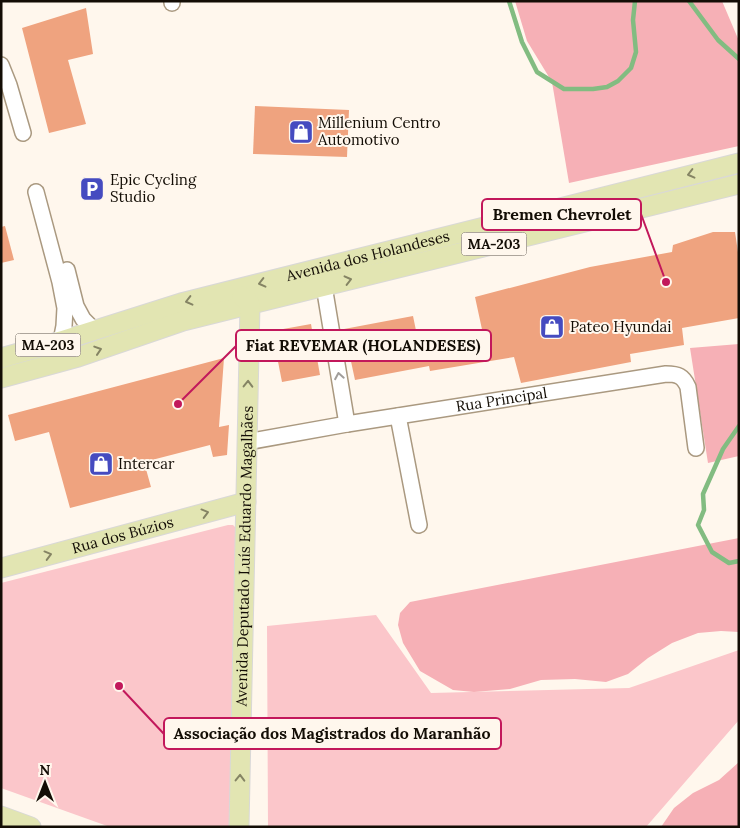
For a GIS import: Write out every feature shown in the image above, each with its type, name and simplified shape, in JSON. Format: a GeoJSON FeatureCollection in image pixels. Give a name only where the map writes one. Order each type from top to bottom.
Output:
{"type":"FeatureCollection","features":[{"type":"Feature","properties":{"kind":"main road","name":"Avenida dos Holandeses"},"geometry":{"type":"LineString","coordinates":[[1,358],[61,342],[181,303],[739,163]]}},
{"type":"Feature","properties":{"kind":"main road","name":"Avenida dos Holandeses"},"geometry":{"type":"LineString","coordinates":[[1,378],[78,357],[183,322],[250,304],[739,184]]}},
{"type":"Feature","properties":{"kind":"main road"},"geometry":{"type":"LineString","coordinates":[[236,289],[250,304]]}},
{"type":"Feature","properties":{"kind":"main road","name":"Avenida Deputado Luís Eduardo Magalhães"},"geometry":{"type":"LineString","coordinates":[[239,827],[250,304]]}},
{"type":"Feature","properties":{"kind":"main road","name":"Rua dos Búzios"},"geometry":{"type":"LineString","coordinates":[[1,568],[246,502]]}},
{"type":"Feature","properties":{"kind":"main road"},"geometry":{"type":"LineString","coordinates":[[1,816],[31,827]]}},
{"type":"Feature","properties":{"kind":"street"},"geometry":{"type":"LineString","coordinates":[[1,66],[9,84],[23,133]]}},
{"type":"Feature","properties":{"kind":"street"},"geometry":{"type":"LineString","coordinates":[[61,342],[65,308],[41,191],[70,281],[76,306],[83,319],[95,331]]}},
{"type":"Feature","properties":{"kind":"street"},"geometry":{"type":"LineString","coordinates":[[324,286],[347,424]]}},
{"type":"Feature","properties":{"kind":"street","name":"Rua Principal"},"geometry":{"type":"LineString","coordinates":[[247,442],[347,424],[675,374],[681,375],[688,387],[696,448]]}},
{"type":"Feature","properties":{"kind":"street"},"geometry":{"type":"LineString","coordinates":[[398,416],[419,525]]}},
{"type":"Feature","properties":{"kind":"shaded area"},"geometry":{"type":"Polygon","coordinates":[[[515,1],[722,1],[739,41],[739,146],[569,183],[552,82],[527,41],[515,1]]]}},
{"type":"Feature","properties":{"kind":"shaded area"},"geometry":{"type":"Polygon","coordinates":[[[739,344],[739,456],[708,463],[690,348],[739,344]]]}},
{"type":"Feature","properties":{"kind":"shaded area"},"geometry":{"type":"Polygon","coordinates":[[[233,525],[238,530],[233,827],[110,827],[1,788],[1,583],[233,525]]]}},
{"type":"Feature","properties":{"kind":"shaded area"},"geometry":{"type":"Polygon","coordinates":[[[739,538],[739,632],[698,633],[672,643],[648,658],[628,674],[606,682],[575,679],[541,680],[510,689],[474,692],[453,690],[420,671],[403,643],[398,625],[400,613],[410,602],[739,538]]]}},
{"type":"Feature","properties":{"kind":"shaded area"},"geometry":{"type":"Polygon","coordinates":[[[376,615],[431,693],[629,688],[739,650],[739,720],[646,827],[268,827],[267,626],[376,615]]]}},
{"type":"Feature","properties":{"kind":"shaded area"},"geometry":{"type":"Polygon","coordinates":[[[739,762],[739,827],[661,827],[674,808],[693,793],[719,780],[739,762]]]}},
{"type":"Feature","properties":{"kind":"building"},"geometry":{"type":"Polygon","coordinates":[[[86,8],[93,54],[68,60],[86,124],[49,133],[22,28],[86,8]]]}},
{"type":"Feature","properties":{"kind":"building","name":"Millenium Centro Automotivo"},"geometry":{"type":"Polygon","coordinates":[[[255,106],[349,110],[347,157],[253,154],[255,106]]]}},
{"type":"Feature","properties":{"kind":"building"},"geometry":{"type":"Polygon","coordinates":[[[5,226],[14,260],[1,263],[1,227],[5,226]]]}},
{"type":"Feature","properties":{"kind":"building"},"geometry":{"type":"Polygon","coordinates":[[[713,232],[735,232],[739,259],[739,318],[682,328],[684,345],[630,354],[631,362],[521,383],[514,357],[430,371],[429,366],[355,380],[344,329],[413,316],[419,345],[483,334],[475,297],[590,267],[672,252],[673,245],[713,232]]]}},
{"type":"Feature","properties":{"kind":"building"},"geometry":{"type":"Polygon","coordinates":[[[311,324],[320,375],[282,382],[272,331],[311,324]]]}},
{"type":"Feature","properties":{"kind":"building"},"geometry":{"type":"Polygon","coordinates":[[[224,358],[219,427],[229,425],[227,455],[213,457],[210,445],[144,462],[151,487],[70,508],[49,432],[15,441],[8,415],[224,358]]]}},
{"type":"Feature","properties":{"kind":"waterway"},"geometry":{"type":"LineString","coordinates":[[509,1],[522,42],[537,72],[564,89],[607,87],[618,81],[631,68],[636,52],[633,20],[635,1]]}},
{"type":"Feature","properties":{"kind":"waterway"},"geometry":{"type":"LineString","coordinates":[[689,1],[718,40],[739,59]]}},
{"type":"Feature","properties":{"kind":"waterway"},"geometry":{"type":"LineString","coordinates":[[739,426],[723,449],[703,494],[704,510],[698,525],[712,552],[729,563],[739,561]]}},
{"type":"Feature","properties":{"kind":"place","name":"Millenium Centro Automotivo"},"geometry":{"type":"Point","coordinates":[301,132]}},
{"type":"Feature","properties":{"kind":"place","name":"Epic Cycling Studio"},"geometry":{"type":"Point","coordinates":[92,189]}},
{"type":"Feature","properties":{"kind":"place","name":"Bremen Chevrolet"},"geometry":{"type":"Point","coordinates":[666,282]}},
{"type":"Feature","properties":{"kind":"place","name":"Pateo Hyundai"},"geometry":{"type":"Point","coordinates":[552,327]}},
{"type":"Feature","properties":{"kind":"place","name":"Fiat REVEMAR (HOLANDESES)"},"geometry":{"type":"Point","coordinates":[178,404]}},
{"type":"Feature","properties":{"kind":"place","name":"Intercar"},"geometry":{"type":"Point","coordinates":[101,464]}},
{"type":"Feature","properties":{"kind":"place","name":"Associação dos Magistrados do Maranhão"},"geometry":{"type":"Point","coordinates":[119,686]}}]}
